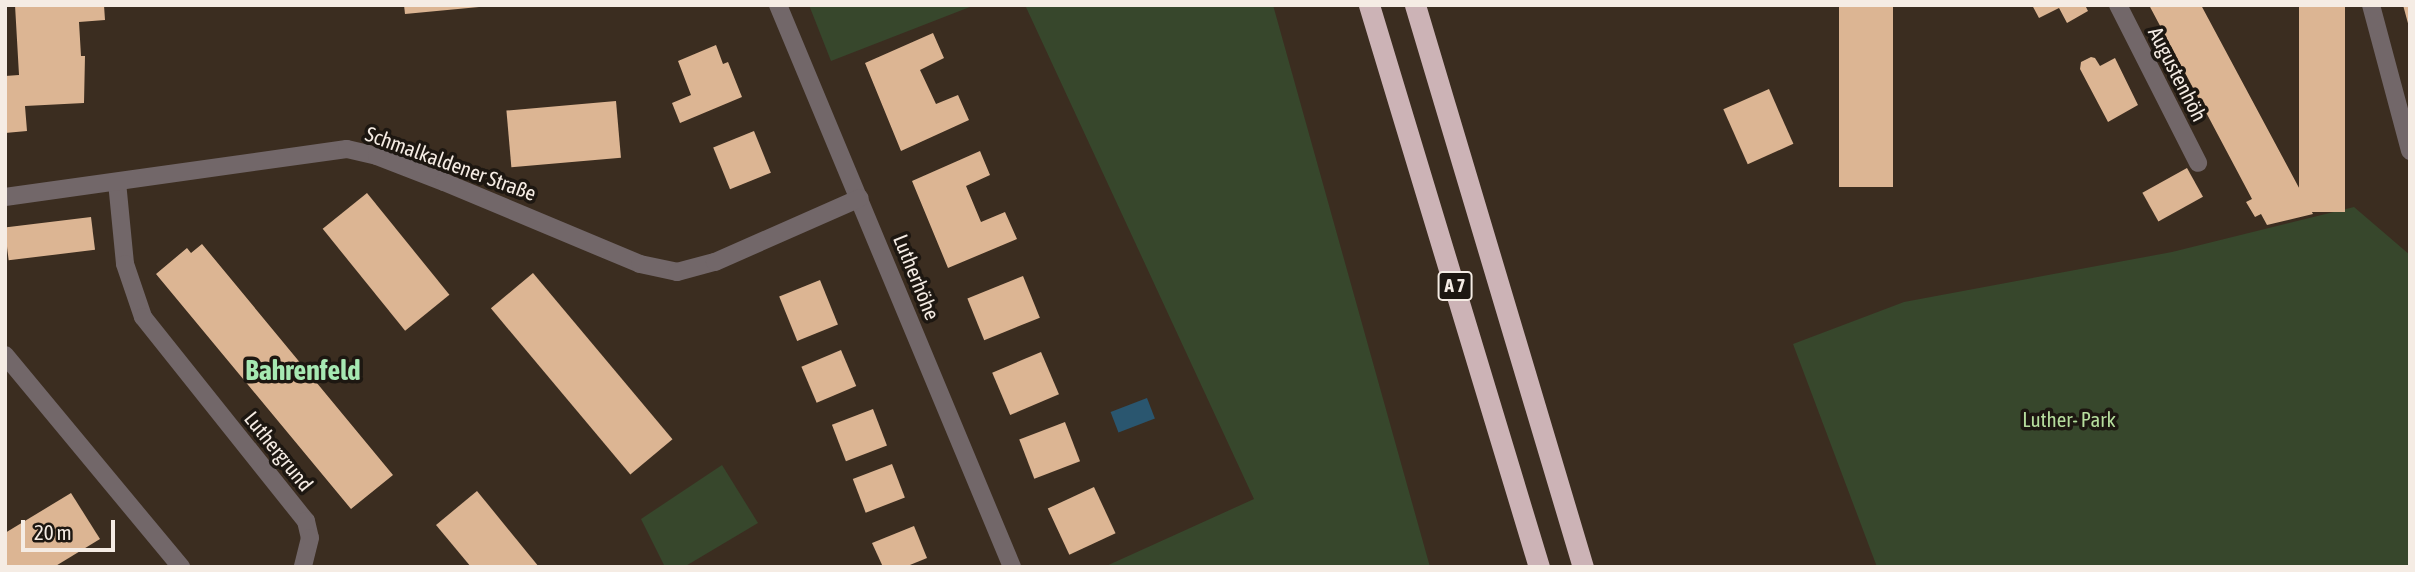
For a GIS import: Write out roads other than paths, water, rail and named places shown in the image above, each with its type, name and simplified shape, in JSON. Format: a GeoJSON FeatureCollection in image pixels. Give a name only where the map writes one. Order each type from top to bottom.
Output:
{"type":"FeatureCollection","features":[{"type":"Feature","properties":{"kind":"highway","name":"A 7"},"geometry":{"type":"LineString","coordinates":[[1369,5],[1539,567]]}},
{"type":"Feature","properties":{"kind":"highway","name":"A 7"},"geometry":{"type":"LineString","coordinates":[[1415,5],[1583,567]]}},
{"type":"Feature","properties":{"kind":"street","name":"Lutherhöhe"},"geometry":{"type":"LineString","coordinates":[[778,5],[1012,567]]}},
{"type":"Feature","properties":{"kind":"street","name":"Augustenhöh"},"geometry":{"type":"LineString","coordinates":[[2118,5],[2198,163]]}},
{"type":"Feature","properties":{"kind":"street"},"geometry":{"type":"LineString","coordinates":[[2371,5],[2410,150]]}},
{"type":"Feature","properties":{"kind":"street","name":"Schmalkaldener Straße"},"geometry":{"type":"LineString","coordinates":[[5,197],[348,149],[377,156],[444,182],[640,264],[677,272],[715,262],[860,198]]}},
{"type":"Feature","properties":{"kind":"street","name":"Luthergrund"},"geometry":{"type":"LineString","coordinates":[[117,182],[125,264],[143,317],[306,521],[310,538],[303,567]]}},
{"type":"Feature","properties":{"kind":"street"},"geometry":{"type":"LineString","coordinates":[[5,355],[181,567]]}},
{"type":"Feature","properties":{"kind":"water"},"geometry":{"type":"Polygon","coordinates":[[[1147,398],[1155,419],[1118,433],[1111,412],[1147,398]]]}},
{"type":"Feature","properties":{"kind":"district","name":"Bahrenfeld"},"geometry":{"type":"Point","coordinates":[303,370]}},
{"type":"Feature","properties":{"kind":"park label","name":"Luther- Park"},"geometry":{"type":"Point","coordinates":[2069,419]}}]}
